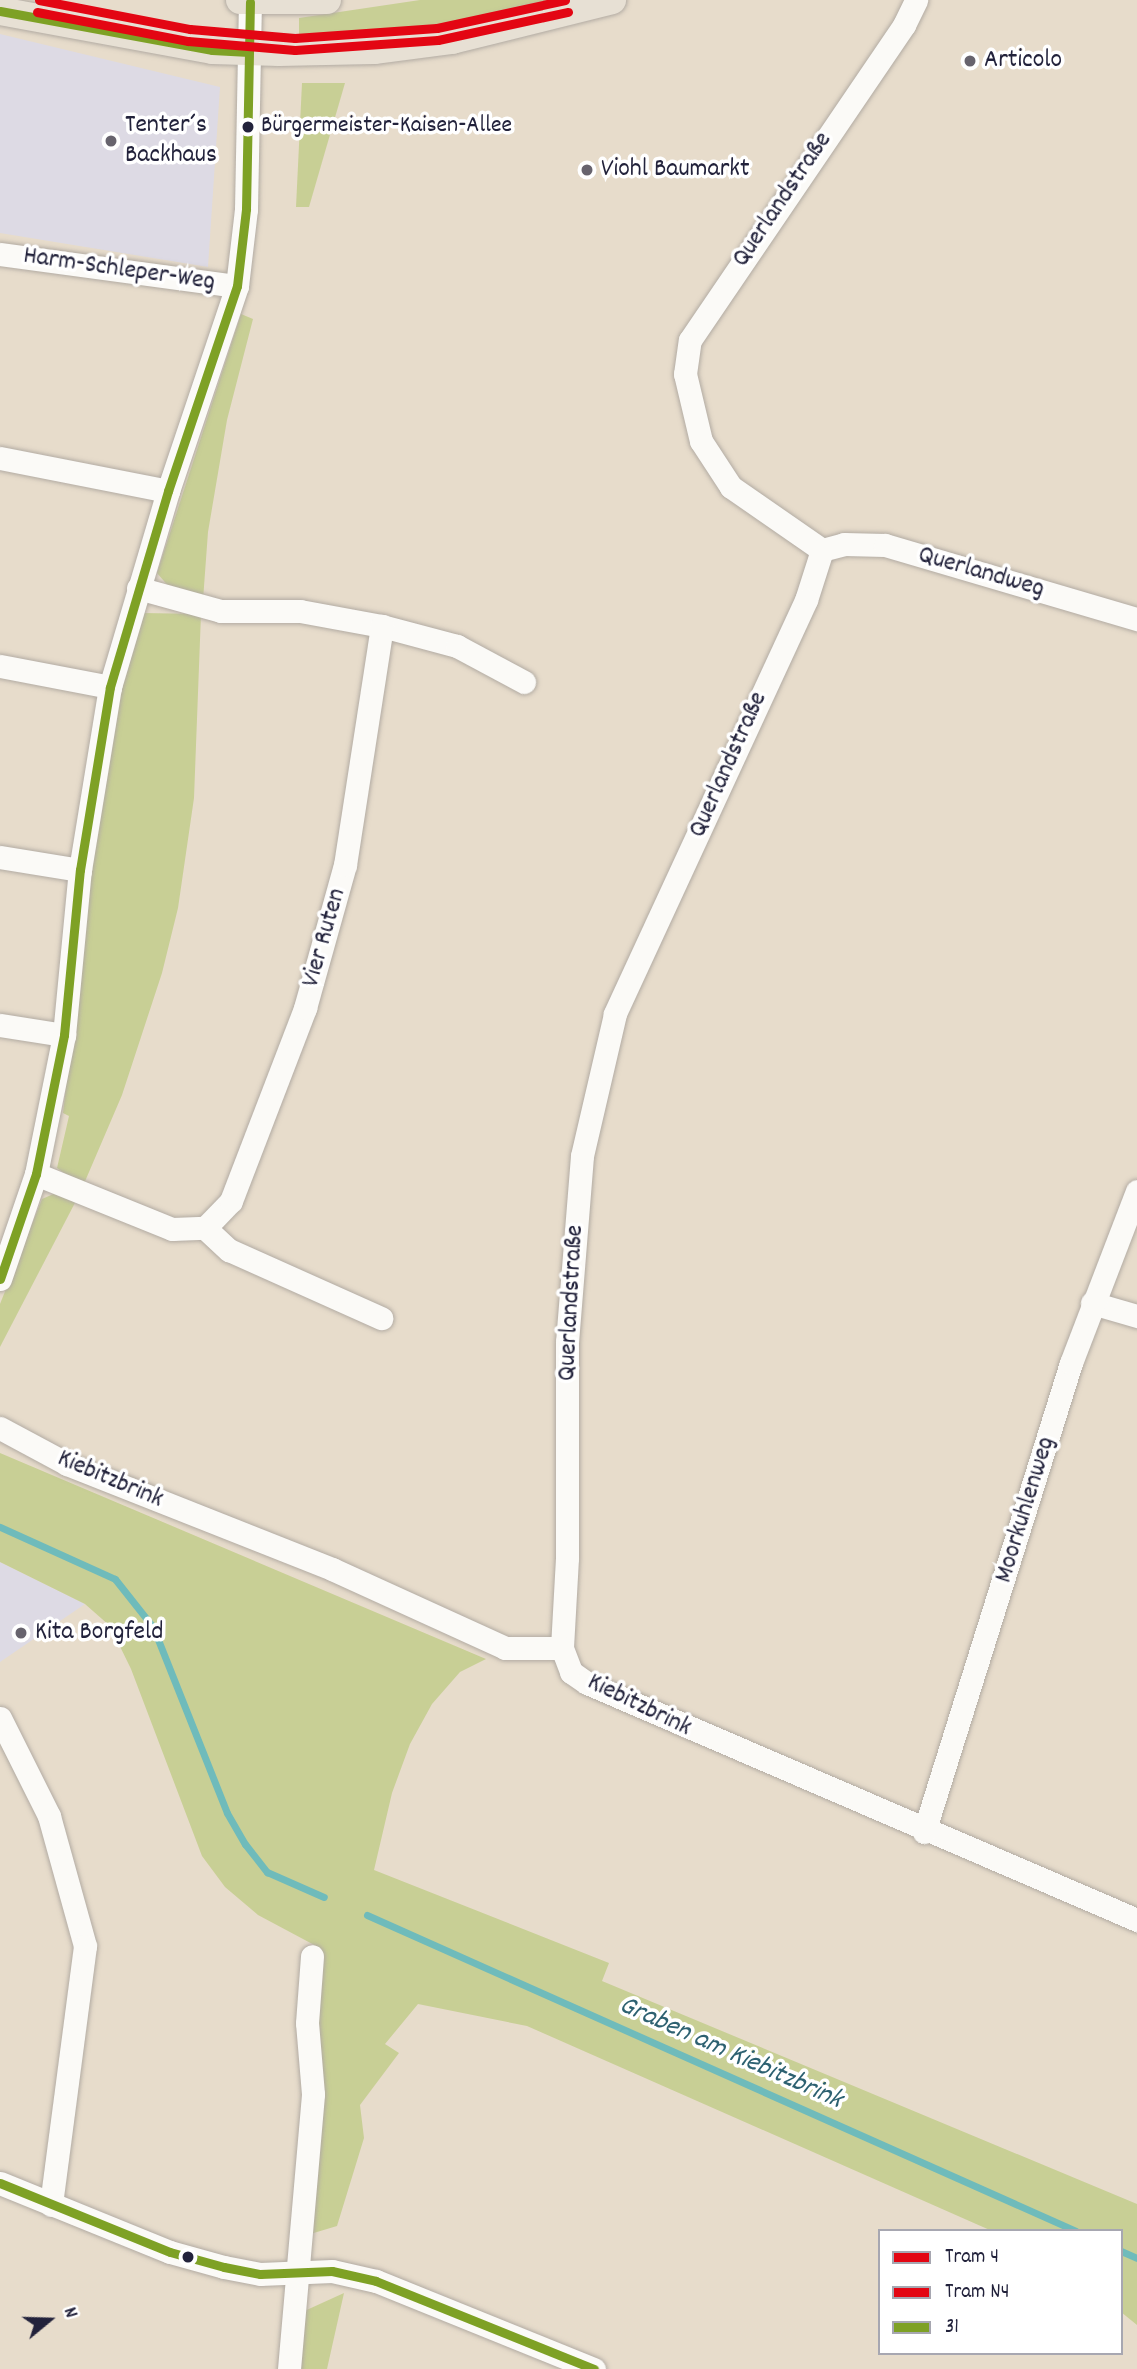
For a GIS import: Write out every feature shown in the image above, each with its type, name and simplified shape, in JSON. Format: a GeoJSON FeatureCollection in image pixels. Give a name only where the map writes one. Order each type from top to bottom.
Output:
{"type":"FeatureCollection","features":[{"type":"Feature","properties":{"kind":"main road"},"geometry":{"type":"LineString","coordinates":[[245,1],[327,0]]}},
{"type":"Feature","properties":{"kind":"main road"},"geometry":{"type":"LineString","coordinates":[[0,11],[212,50],[374,50],[452,40],[612,0]]}},
{"type":"Feature","properties":{"kind":"street","name":"Querlandstraße"},"geometry":{"type":"LineString","coordinates":[[562,1648],[567,1558],[567,1342],[582,1156],[615,1014],[806,600],[822,550],[732,487],[701,441],[685,374],[690,340],[904,25],[916,0]]}},
{"type":"Feature","properties":{"kind":"street"},"geometry":{"type":"LineString","coordinates":[[0,1279],[7,1239],[36,1174],[64,1035],[80,870],[110,687],[168,491],[237,286],[245,235],[249,52],[245,1]]}},
{"type":"Feature","properties":{"kind":"street","name":"Harm-Schleper-Weg"},"geometry":{"type":"LineString","coordinates":[[0,254],[237,286]]}},
{"type":"Feature","properties":{"kind":"street"},"geometry":{"type":"LineString","coordinates":[[0,458],[168,491]]}},
{"type":"Feature","properties":{"kind":"street","name":"Querlandweg"},"geometry":{"type":"LineString","coordinates":[[822,550],[844,544],[885,545],[1137,619]]}},
{"type":"Feature","properties":{"kind":"street"},"geometry":{"type":"LineString","coordinates":[[138,588],[221,611],[300,611],[382,626],[457,646],[524,682]]}},
{"type":"Feature","properties":{"kind":"street","name":"Vier Ruten"},"geometry":{"type":"LineString","coordinates":[[205,1228],[231,1201],[305,1008],[345,865],[382,626]]}},
{"type":"Feature","properties":{"kind":"street"},"geometry":{"type":"LineString","coordinates":[[0,666],[110,687]]}},
{"type":"Feature","properties":{"kind":"street"},"geometry":{"type":"LineString","coordinates":[[0,858],[80,870]]}},
{"type":"Feature","properties":{"kind":"street"},"geometry":{"type":"LineString","coordinates":[[0,1025],[64,1035]]}},
{"type":"Feature","properties":{"kind":"street"},"geometry":{"type":"LineString","coordinates":[[36,1174],[172,1229],[205,1228],[229,1250],[381,1318]]}},
{"type":"Feature","properties":{"kind":"street","name":"Moorkuhlenweg"},"geometry":{"type":"LineString","coordinates":[[924,1832],[1092,1303],[1137,1191]]}},
{"type":"Feature","properties":{"kind":"street"},"geometry":{"type":"LineString","coordinates":[[1092,1303],[1137,1316]]}},
{"type":"Feature","properties":{"kind":"street","name":"Kiebitzbrink"},"geometry":{"type":"LineString","coordinates":[[0,1428],[67,1464],[332,1569],[505,1647],[562,1648],[571,1672],[587,1683],[924,1832],[1137,1920]]}},
{"type":"Feature","properties":{"kind":"street"},"geometry":{"type":"LineString","coordinates":[[0,1718],[49,1816],[85,1946],[75,1995],[73,2050],[51,2205]]}},
{"type":"Feature","properties":{"kind":"street"},"geometry":{"type":"LineString","coordinates":[[289,2369],[313,2094],[307,2023],[312,1956]]}},
{"type":"Feature","properties":{"kind":"street"},"geometry":{"type":"LineString","coordinates":[[0,2183],[170,2252],[224,2267],[260,2274],[332,2271],[376,2281],[594,2369]]}},
{"type":"Feature","properties":{"kind":"shaded area"},"geometry":{"type":"Polygon","coordinates":[[[0,34],[220,87],[208,267],[0,233],[0,34]]]}},
{"type":"Feature","properties":{"kind":"shaded area","name":"Kita Borgfeld"},"geometry":{"type":"Polygon","coordinates":[[[0,1562],[85,1604],[0,1662],[0,1562]]]}},
{"type":"Feature","properties":{"kind":"green space"},"geometry":{"type":"Polygon","coordinates":[[[420,0],[587,0],[472,29],[299,45],[299,18],[420,0]]]}},
{"type":"Feature","properties":{"kind":"green space"},"geometry":{"type":"Polygon","coordinates":[[[302,83],[345,83],[309,207],[296,207],[302,83]]]}},
{"type":"Feature","properties":{"kind":"green space"},"geometry":{"type":"Polygon","coordinates":[[[241,314],[253,319],[227,420],[208,532],[203,600],[170,588],[157,573],[241,314]]]}},
{"type":"Feature","properties":{"kind":"green space"},"geometry":{"type":"Polygon","coordinates":[[[143,613],[201,614],[194,798],[178,908],[162,973],[122,1095],[83,1186],[57,1168],[69,1116],[63,1113],[91,865],[120,689],[143,613]]]}},
{"type":"Feature","properties":{"kind":"green space"},"geometry":{"type":"Polygon","coordinates":[[[58,1192],[78,1197],[0,1347],[0,1304],[42,1199],[58,1192]]]}},
{"type":"Feature","properties":{"kind":"green space"},"geometry":{"type":"Polygon","coordinates":[[[0,1453],[486,1659],[460,1672],[432,1704],[410,1744],[392,1793],[374,1870],[609,1963],[602,1981],[1137,2204],[1137,2325],[1123,2314],[1123,2229],[987,2229],[527,2026],[418,2004],[385,2044],[399,2053],[360,2105],[364,2138],[337,2226],[307,2235],[318,1947],[258,1915],[225,1887],[202,1856],[131,1669],[110,1626],[85,1604],[0,1562],[0,1453]]]}},
{"type":"Feature","properties":{"kind":"green space"},"geometry":{"type":"Polygon","coordinates":[[[344,2293],[327,2369],[295,2369],[300,2313],[344,2293]]]}},
{"type":"Feature","properties":{"kind":"waterway","name":"Graben am Kiebitzbrink"},"geometry":{"type":"LineString","coordinates":[[0,1527],[115,1579],[153,1627],[227,1813],[245,1844],[267,1872],[324,1897]]}},
{"type":"Feature","properties":{"kind":"waterway","name":"Graben am Kiebitzbrink"},"geometry":{"type":"LineString","coordinates":[[367,1915],[1072,2229]]}},
{"type":"Feature","properties":{"kind":"waterway","name":"Graben am Kiebitzbrink"},"geometry":{"type":"LineString","coordinates":[[1123,2252],[1137,2258]]}},
{"type":"Feature","properties":{"kind":"tram line","name":"4"},"geometry":{"type":"LineString","coordinates":[[39,0],[190,29],[295,38],[437,28],[565,0]]}},
{"type":"Feature","properties":{"kind":"tram line","name":"N4"},"geometry":{"type":"LineString","coordinates":[[37,12],[188,41],[295,50],[438,40],[568,12]]}},
{"type":"Feature","properties":{"kind":"transit line","name":"31"},"geometry":{"type":"LineString","coordinates":[[0,1279],[36,1174],[64,1035],[80,870],[110,687],[168,491],[237,286],[246,209],[250,2]]}},
{"type":"Feature","properties":{"kind":"transit line","name":"31"},"geometry":{"type":"LineString","coordinates":[[0,11],[212,50],[249,52]]}},
{"type":"Feature","properties":{"kind":"transit line","name":"31"},"geometry":{"type":"LineString","coordinates":[[0,2183],[170,2252],[224,2267],[260,2274],[332,2271],[376,2281],[594,2369]]}},
{"type":"Feature","properties":{"kind":"place","name":"Articolo"},"geometry":{"type":"Point","coordinates":[970,61]}},
{"type":"Feature","properties":{"kind":"place","name":"Bürgermeister-Kaisen-Allee"},"geometry":{"type":"Point","coordinates":[248,127]}},
{"type":"Feature","properties":{"kind":"place","name":"Tenter´s Backhaus"},"geometry":{"type":"Point","coordinates":[111,141]}},
{"type":"Feature","properties":{"kind":"place","name":"Viohl Baumarkt"},"geometry":{"type":"Point","coordinates":[587,170]}},
{"type":"Feature","properties":{"kind":"place","name":"Kita Borgfeld"},"geometry":{"type":"Point","coordinates":[21,1633]}}]}
